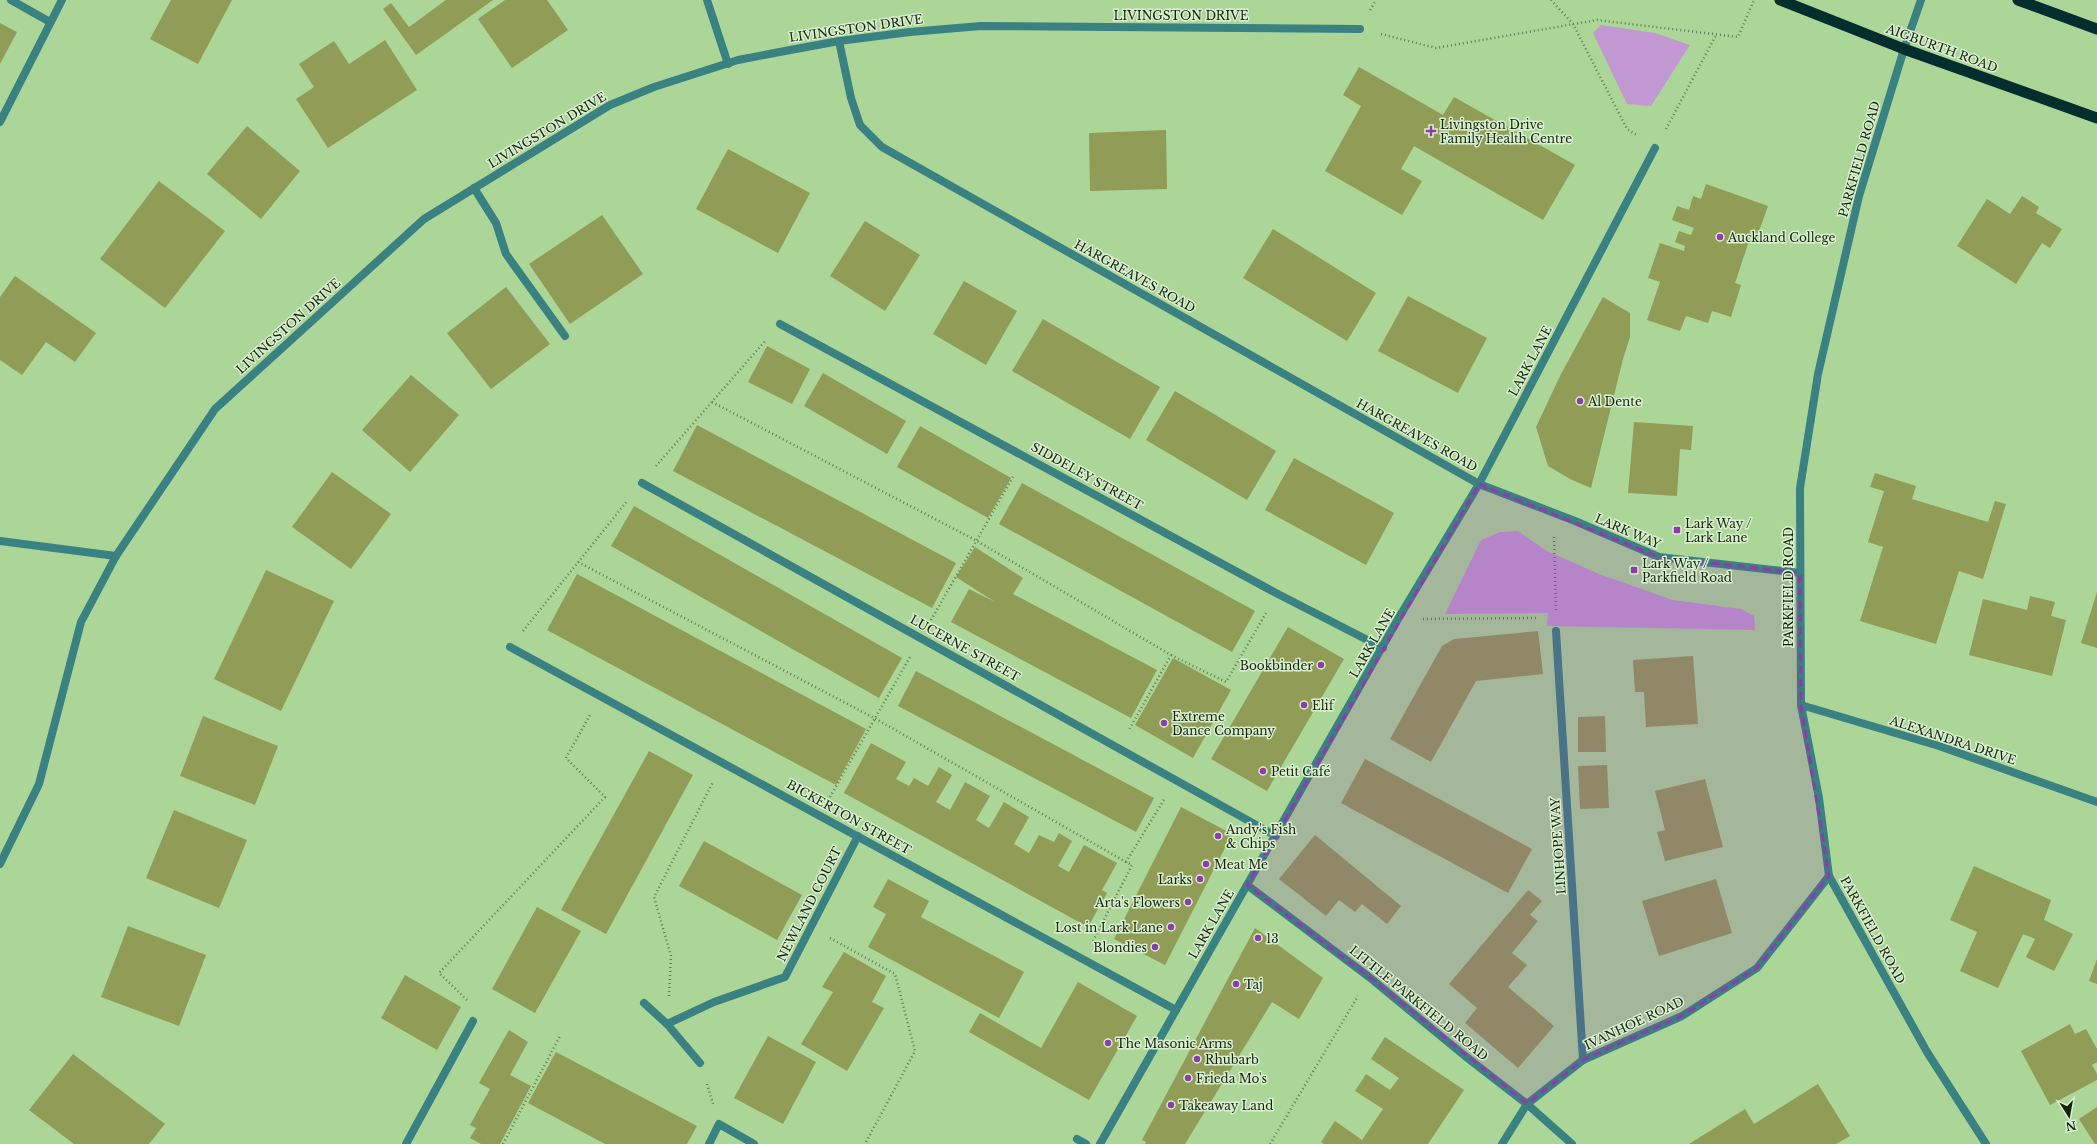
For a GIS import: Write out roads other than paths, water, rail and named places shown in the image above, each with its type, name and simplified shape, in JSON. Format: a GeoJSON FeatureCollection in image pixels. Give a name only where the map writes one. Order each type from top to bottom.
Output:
{"type":"FeatureCollection","features":[{"type":"Feature","properties":{"kind":"highway","name":"AIGBURTH ROAD"},"geometry":{"type":"LineString","coordinates":[[1780,0],[1904,49],[2097,118]]}},
{"type":"Feature","properties":{"kind":"highway"},"geometry":{"type":"LineString","coordinates":[[2018,0],[2097,29]]}},
{"type":"Feature","properties":{"kind":"street"},"geometry":{"type":"LineString","coordinates":[[11,0],[50,22]]}},
{"type":"Feature","properties":{"kind":"street"},"geometry":{"type":"LineString","coordinates":[[0,122],[62,0]]}},
{"type":"Feature","properties":{"kind":"street"},"geometry":{"type":"LineString","coordinates":[[707,0],[728,64]]}},
{"type":"Feature","properties":{"kind":"street","name":"PARKFIELD ROAD"},"geometry":{"type":"LineString","coordinates":[[1921,0],[1904,49],[1859,196],[1818,374],[1800,488],[1800,705],[1818,798],[1829,876],[1927,1052],[1986,1144]]}},
{"type":"Feature","properties":{"kind":"street","name":"LIVINGSTON DRIVE"},"geometry":{"type":"LineString","coordinates":[[0,864],[38,784],[80,622],[116,556],[215,409],[424,218],[610,104],[738,60],[839,41],[910,32],[981,26],[1360,29]]}},
{"type":"Feature","properties":{"kind":"street","name":"HARGREAVES ROAD"},"geometry":{"type":"LineString","coordinates":[[839,41],[852,98],[860,125],[882,147],[1479,484]]}},
{"type":"Feature","properties":{"kind":"street","name":"LARK LANE"},"geometry":{"type":"LineString","coordinates":[[1100,1144],[1383,648],[1398,619],[1479,484],[1655,148]]}},
{"type":"Feature","properties":{"kind":"street"},"geometry":{"type":"LineString","coordinates":[[474,188],[496,223],[506,254],[565,336]]}},
{"type":"Feature","properties":{"kind":"street","name":"SIDDELEY STREET"},"geometry":{"type":"LineString","coordinates":[[780,324],[1276,593],[1383,648]]}},
{"type":"Feature","properties":{"kind":"street","name":"LUCERNE STREET"},"geometry":{"type":"LineString","coordinates":[[642,482],[1276,836]]}},
{"type":"Feature","properties":{"kind":"street","name":"LARK WAY"},"geometry":{"type":"LineString","coordinates":[[1479,484],[1553,512],[1659,557],[1800,573]]}},
{"type":"Feature","properties":{"kind":"street"},"geometry":{"type":"LineString","coordinates":[[0,541],[116,556]]}},
{"type":"Feature","properties":{"kind":"street","name":"LINHOPE WAY"},"geometry":{"type":"LineString","coordinates":[[1556,631],[1583,1060]]}},
{"type":"Feature","properties":{"kind":"street","name":"BICKERTON STREET"},"geometry":{"type":"LineString","coordinates":[[510,647],[724,762],[1176,1010]]}},
{"type":"Feature","properties":{"kind":"street","name":"ALEXANDRA DRIVE"},"geometry":{"type":"LineString","coordinates":[[1800,705],[1939,746],[2097,802]]}},
{"type":"Feature","properties":{"kind":"street","name":"NEWLAND COURT"},"geometry":{"type":"LineString","coordinates":[[667,1024],[714,1002],[786,977],[858,836]]}},
{"type":"Feature","properties":{"kind":"street","name":"IVANHOE ROAD"},"geometry":{"type":"LineString","coordinates":[[1502,1144],[1527,1104],[1583,1060],[1682,1016],[1756,968],[1829,876]]}},
{"type":"Feature","properties":{"kind":"street","name":"LITTLE PARKFIELD ROAD"},"geometry":{"type":"LineString","coordinates":[[1247,885],[1369,976],[1465,1056],[1527,1104],[1572,1144]]}},
{"type":"Feature","properties":{"kind":"street"},"geometry":{"type":"LineString","coordinates":[[644,1003],[667,1024],[700,1063]]}},
{"type":"Feature","properties":{"kind":"street"},"geometry":{"type":"LineString","coordinates":[[406,1144],[473,1021]]}},
{"type":"Feature","properties":{"kind":"street"},"geometry":{"type":"LineString","coordinates":[[709,1144],[719,1124],[754,1144]]}},
{"type":"Feature","properties":{"kind":"street"},"geometry":{"type":"LineString","coordinates":[[1077,1139],[1086,1144]]}},
{"type":"Feature","properties":{"kind":"place","name":"Livingston Drive Family Health Centre"},"geometry":{"type":"Point","coordinates":[1431,131]}},
{"type":"Feature","properties":{"kind":"place","name":"Auckland College"},"geometry":{"type":"Point","coordinates":[1720,237]}},
{"type":"Feature","properties":{"kind":"place","name":"Al Dente"},"geometry":{"type":"Point","coordinates":[1580,401]}},
{"type":"Feature","properties":{"kind":"place","name":"Lark Way / Lark Lane"},"geometry":{"type":"Point","coordinates":[1677,530]}},
{"type":"Feature","properties":{"kind":"place","name":"Lark Way / Parkfield Road"},"geometry":{"type":"Point","coordinates":[1634,570]}},
{"type":"Feature","properties":{"kind":"place","name":"Bookbinder"},"geometry":{"type":"Point","coordinates":[1321,665]}},
{"type":"Feature","properties":{"kind":"place","name":"Elif"},"geometry":{"type":"Point","coordinates":[1304,705]}},
{"type":"Feature","properties":{"kind":"place","name":"Extreme Dance Company"},"geometry":{"type":"Point","coordinates":[1164,723]}},
{"type":"Feature","properties":{"kind":"place","name":"Petit Café"},"geometry":{"type":"Point","coordinates":[1263,771]}},
{"type":"Feature","properties":{"kind":"place","name":"Andy's Fish & Chips"},"geometry":{"type":"Point","coordinates":[1218,836]}},
{"type":"Feature","properties":{"kind":"place","name":"Meat Me"},"geometry":{"type":"Point","coordinates":[1206,864]}},
{"type":"Feature","properties":{"kind":"place","name":"Larks"},"geometry":{"type":"Point","coordinates":[1200,879]}},
{"type":"Feature","properties":{"kind":"place","name":"Arta's Flowers"},"geometry":{"type":"Point","coordinates":[1188,902]}},
{"type":"Feature","properties":{"kind":"place","name":"Lost in Lark Lane"},"geometry":{"type":"Point","coordinates":[1171,927]}},
{"type":"Feature","properties":{"kind":"place","name":"13"},"geometry":{"type":"Point","coordinates":[1258,938]}},
{"type":"Feature","properties":{"kind":"place","name":"Blondies"},"geometry":{"type":"Point","coordinates":[1155,947]}},
{"type":"Feature","properties":{"kind":"place","name":"Taj"},"geometry":{"type":"Point","coordinates":[1236,984]}},
{"type":"Feature","properties":{"kind":"place","name":"The Masonic Arms"},"geometry":{"type":"Point","coordinates":[1108,1043]}},
{"type":"Feature","properties":{"kind":"place","name":"Rhubarb"},"geometry":{"type":"Point","coordinates":[1197,1059]}},
{"type":"Feature","properties":{"kind":"place","name":"Frieda Mo's"},"geometry":{"type":"Point","coordinates":[1188,1078]}},
{"type":"Feature","properties":{"kind":"place","name":"Takeaway Land"},"geometry":{"type":"Point","coordinates":[1171,1105]}}]}
